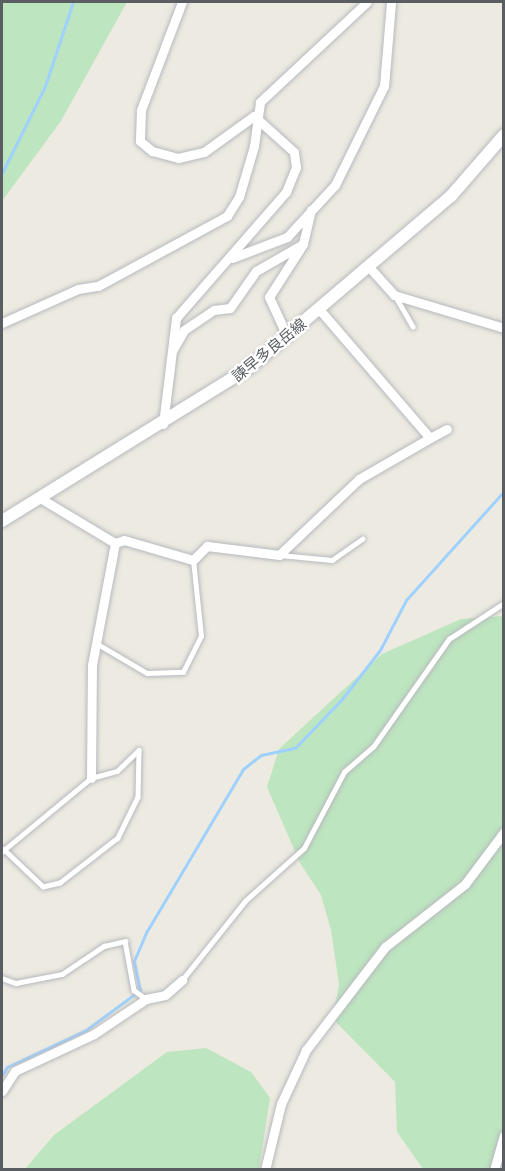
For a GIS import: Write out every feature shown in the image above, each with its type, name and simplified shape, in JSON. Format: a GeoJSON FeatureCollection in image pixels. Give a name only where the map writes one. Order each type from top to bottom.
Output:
{"type":"FeatureCollection","features":[{"type":"Feature","properties":{"kind":"main road","name":"諫早多良岳線"},"geometry":{"type":"LineString","coordinates":[[2,521],[163,424],[250,368],[451,196],[504,135]]}},
{"type":"Feature","properties":{"kind":"street"},"geometry":{"type":"LineString","coordinates":[[182,2],[141,110],[140,141],[152,151],[178,158],[204,152],[254,116]]}},
{"type":"Feature","properties":{"kind":"street"},"geometry":{"type":"LineString","coordinates":[[2,323],[78,289],[98,286],[227,216],[239,197],[254,146],[254,116],[260,102],[367,2]]}},
{"type":"Feature","properties":{"kind":"street"},"geometry":{"type":"LineString","coordinates":[[231,259],[287,237],[335,185],[384,86],[391,2]]}},
{"type":"Feature","properties":{"kind":"street"},"geometry":{"type":"LineString","coordinates":[[163,424],[169,359],[176,318],[231,259],[285,192],[296,167],[294,152],[254,116]]}},
{"type":"Feature","properties":{"kind":"street"},"geometry":{"type":"LineString","coordinates":[[287,336],[269,297],[303,244],[311,210]]}},
{"type":"Feature","properties":{"kind":"street"},"geometry":{"type":"LineString","coordinates":[[169,359],[183,330],[207,313],[230,308],[256,271],[303,244]]}},
{"type":"Feature","properties":{"kind":"street"},"geometry":{"type":"LineString","coordinates":[[369,267],[394,295],[504,328]]}},
{"type":"Feature","properties":{"kind":"street"},"geometry":{"type":"LineString","coordinates":[[319,309],[430,438]]}},
{"type":"Feature","properties":{"kind":"street"},"geometry":{"type":"LineString","coordinates":[[40,498],[115,543],[124,540],[193,560],[207,546],[279,555],[359,479],[447,429]]}},
{"type":"Feature","properties":{"kind":"street"},"geometry":{"type":"LineString","coordinates":[[91,778],[88,729],[96,643],[115,543]]}},
{"type":"Feature","properties":{"kind":"street"},"geometry":{"type":"LineString","coordinates":[[265,1170],[281,1104],[306,1050],[385,947],[465,884],[504,832]]}},
{"type":"Feature","properties":{"kind":"street"},"geometry":{"type":"LineString","coordinates":[[2,1091],[15,1071],[94,1034],[144,998],[165,995],[182,980]]}},
{"type":"Feature","properties":{"kind":"street"},"geometry":{"type":"LineString","coordinates":[[494,1170],[504,1135]]}},
{"type":"Feature","properties":{"kind":"lane"},"geometry":{"type":"LineString","coordinates":[[394,295],[413,326]]}},
{"type":"Feature","properties":{"kind":"lane"},"geometry":{"type":"LineString","coordinates":[[279,555],[332,560],[362,539]]}},
{"type":"Feature","properties":{"kind":"lane"},"geometry":{"type":"LineString","coordinates":[[96,643],[147,673],[183,672],[201,636],[193,560]]}},
{"type":"Feature","properties":{"kind":"lane"},"geometry":{"type":"LineString","coordinates":[[182,980],[244,901],[304,848],[344,772],[373,747],[449,639],[504,603]]}},
{"type":"Feature","properties":{"kind":"lane"},"geometry":{"type":"LineString","coordinates":[[139,750],[138,797],[118,838],[49,887],[3,851],[91,778],[117,771],[139,750]]}},
{"type":"Feature","properties":{"kind":"lane"},"geometry":{"type":"LineString","coordinates":[[2,978],[16,983],[62,974],[104,946],[125,941],[134,990],[144,998]]}},
{"type":"Feature","properties":{"kind":"green space"},"geometry":{"type":"Polygon","coordinates":[[[2,2],[127,2],[61,121],[2,201],[2,2]]]}},
{"type":"Feature","properties":{"kind":"green space"},"geometry":{"type":"Polygon","coordinates":[[[503,616],[503,1169],[423,1169],[397,1132],[395,1082],[333,1019],[339,984],[331,930],[321,895],[300,863],[267,787],[279,749],[382,654],[461,619],[503,616]]]}},
{"type":"Feature","properties":{"kind":"green space"},"geometry":{"type":"Polygon","coordinates":[[[206,1048],[251,1072],[270,1098],[259,1169],[25,1169],[54,1135],[167,1052],[206,1048]]]}},
{"type":"Feature","properties":{"kind":"waterway"},"geometry":{"type":"LineString","coordinates":[[2,173],[45,86],[73,2]]}},
{"type":"Feature","properties":{"kind":"waterway"},"geometry":{"type":"LineString","coordinates":[[2,1075],[7,1067],[86,1030],[140,990],[134,961],[147,931],[243,769],[261,755],[295,748],[342,699],[380,650],[406,600],[504,491]]}}]}
